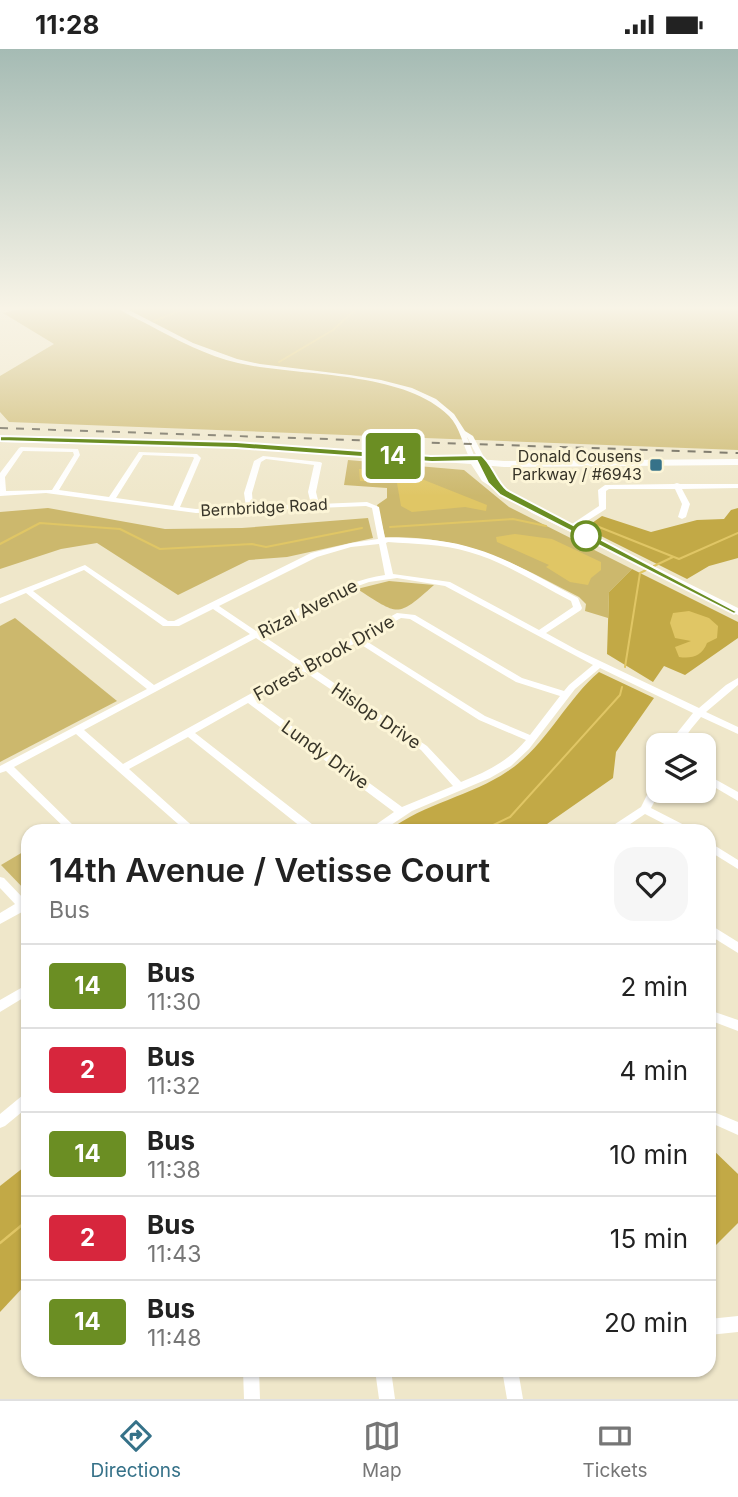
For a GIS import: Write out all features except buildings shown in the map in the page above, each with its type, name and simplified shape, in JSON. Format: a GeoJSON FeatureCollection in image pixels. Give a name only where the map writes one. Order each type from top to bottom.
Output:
{"type":"FeatureCollection","features":[{"type":"Feature","properties":{"kind":"main road"},"geometry":{"type":"LineString","coordinates":[[0,439],[236,445],[432,459],[522,462],[738,462]]}},
{"type":"Feature","properties":{"kind":"main road"},"geometry":{"type":"LineString","coordinates":[[477,460],[493,483],[525,505],[738,612]]}},
{"type":"Feature","properties":{"kind":"street"},"geometry":{"type":"LineString","coordinates":[[297,370],[369,380],[417,393],[450,412],[477,460]]}},
{"type":"Feature","properties":{"kind":"street"},"geometry":{"type":"LineString","coordinates":[[2,494],[0,481],[18,452],[27,448],[76,450],[77,455],[54,492]]}},
{"type":"Feature","properties":{"kind":"street"},"geometry":{"type":"LineString","coordinates":[[113,497],[121,489],[141,453],[195,455],[198,458],[175,509]]}},
{"type":"Feature","properties":{"kind":"street"},"geometry":{"type":"LineString","coordinates":[[250,509],[248,490],[258,461],[265,457],[317,463],[312,492],[315,505]]}},
{"type":"Feature","properties":{"kind":"street"},"geometry":{"type":"LineString","coordinates":[[0,464],[10,464]]}},
{"type":"Feature","properties":{"kind":"street"},"geometry":{"type":"LineString","coordinates":[[677,485],[687,504],[682,517]]}},
{"type":"Feature","properties":{"kind":"street"},"geometry":{"type":"LineString","coordinates":[[570,528],[603,507],[604,488],[738,486]]}},
{"type":"Feature","properties":{"kind":"street","name":"Bernbridge Road"},"geometry":{"type":"LineString","coordinates":[[2,494],[54,492],[113,497],[175,509],[372,505],[389,576]]}},
{"type":"Feature","properties":{"kind":"street"},"geometry":{"type":"LineString","coordinates":[[0,601],[85,567],[166,624],[180,624],[314,555],[351,545],[382,541],[421,541],[472,550],[498,560],[578,603],[578,608],[540,633]]}},
{"type":"Feature","properties":{"kind":"street","name":"Rizal Avenue"},"geometry":{"type":"LineString","coordinates":[[3,768],[351,585],[389,576],[423,577],[451,585],[599,664],[738,731]]}},
{"type":"Feature","properties":{"kind":"street"},"geometry":{"type":"LineString","coordinates":[[27,590],[153,689]]}},
{"type":"Feature","properties":{"kind":"street","name":"Hislop Drive"},"geometry":{"type":"LineString","coordinates":[[214,606],[424,748],[460,787]]}},
{"type":"Feature","properties":{"kind":"street","name":"Forest Brook Drive"},"geometry":{"type":"LineString","coordinates":[[122,769],[396,616],[408,616],[519,680],[565,695]]}},
{"type":"Feature","properties":{"kind":"street"},"geometry":{"type":"LineString","coordinates":[[356,638],[489,722],[532,740]]}},
{"type":"Feature","properties":{"kind":"street"},"geometry":{"type":"LineString","coordinates":[[385,824],[401,812],[507,764],[532,740],[565,695],[599,664]]}},
{"type":"Feature","properties":{"kind":"street"},"geometry":{"type":"LineString","coordinates":[[685,733],[702,712],[738,681]]}},
{"type":"Feature","properties":{"kind":"street","name":"Lundy Drive"},"geometry":{"type":"LineString","coordinates":[[248,699],[401,812]]}},
{"type":"Feature","properties":{"kind":"street"},"geometry":{"type":"LineString","coordinates":[[77,729],[185,824]]}},
{"type":"Feature","properties":{"kind":"street"},"geometry":{"type":"LineString","coordinates":[[188,733],[304,824]]}},
{"type":"Feature","properties":{"kind":"street"},"geometry":{"type":"LineString","coordinates":[[3,768],[66,824]]}},
{"type":"Feature","properties":{"kind":"street"},"geometry":{"type":"LineString","coordinates":[[716,784],[738,797]]}},
{"type":"Feature","properties":{"kind":"street"},"geometry":{"type":"LineString","coordinates":[[623,824],[645,809],[648,803]]}},
{"type":"Feature","properties":{"kind":"street"},"geometry":{"type":"LineString","coordinates":[[645,809],[673,824]]}},
{"type":"Feature","properties":{"kind":"street"},"geometry":{"type":"LineString","coordinates":[[716,851],[738,865]]}},
{"type":"Feature","properties":{"kind":"street"},"geometry":{"type":"LineString","coordinates":[[0,881],[21,901]]}},
{"type":"Feature","properties":{"kind":"street"},"geometry":{"type":"LineString","coordinates":[[0,919],[21,908]]}},
{"type":"Feature","properties":{"kind":"street"},"geometry":{"type":"LineString","coordinates":[[716,934],[738,948]]}},
{"type":"Feature","properties":{"kind":"street"},"geometry":{"type":"LineString","coordinates":[[0,1007],[21,994]]}},
{"type":"Feature","properties":{"kind":"street"},"geometry":{"type":"LineString","coordinates":[[716,1018],[738,1026]]}},
{"type":"Feature","properties":{"kind":"street"},"geometry":{"type":"LineString","coordinates":[[0,1122],[21,1105]]}},
{"type":"Feature","properties":{"kind":"street"},"geometry":{"type":"LineString","coordinates":[[716,1119],[738,1129]]}},
{"type":"Feature","properties":{"kind":"street"},"geometry":{"type":"LineString","coordinates":[[716,1327],[738,1324]]}},
{"type":"Feature","properties":{"kind":"street"},"geometry":{"type":"LineString","coordinates":[[251,1377],[252,1399]]}},
{"type":"Feature","properties":{"kind":"street"},"geometry":{"type":"LineString","coordinates":[[384,1377],[387,1399]]}},
{"type":"Feature","properties":{"kind":"street"},"geometry":{"type":"LineString","coordinates":[[511,1377],[515,1399]]}},
{"type":"Feature","properties":{"kind":"shaded area"},"geometry":{"type":"Polygon","coordinates":[[[10,370],[738,370],[738,450],[9,422],[0,412],[0,376],[10,370]]]}},
{"type":"Feature","properties":{"kind":"shaded area"},"geometry":{"type":"Polygon","coordinates":[[[348,460],[464,470],[509,507],[632,569],[609,592],[608,618],[585,611],[586,604],[579,597],[486,553],[440,541],[385,537],[377,505],[387,498],[387,488],[344,485],[348,460]]]}},
{"type":"Feature","properties":{"kind":"shaded area"},"geometry":{"type":"Polygon","coordinates":[[[359,469],[399,470],[487,505],[486,511],[465,507],[412,512],[401,506],[397,483],[360,481],[359,469]]]}},
{"type":"Feature","properties":{"kind":"shaded area"},"geometry":{"type":"Polygon","coordinates":[[[48,508],[165,529],[242,528],[368,518],[373,538],[287,557],[249,560],[178,595],[97,543],[61,549],[0,569],[0,512],[48,508]]]}},
{"type":"Feature","properties":{"kind":"shaded area"},"geometry":{"type":"Polygon","coordinates":[[[738,508],[738,558],[709,566],[687,579],[585,528],[602,516],[651,532],[697,520],[724,519],[731,510],[738,508]]]}},
{"type":"Feature","properties":{"kind":"shaded area"},"geometry":{"type":"Polygon","coordinates":[[[515,534],[552,539],[601,562],[601,570],[591,578],[588,585],[570,582],[546,567],[549,565],[497,542],[496,537],[515,534]]]}},
{"type":"Feature","properties":{"kind":"shaded area"},"geometry":{"type":"Polygon","coordinates":[[[632,569],[738,622],[738,638],[685,675],[664,666],[653,682],[607,654],[609,592],[632,569]]]}},
{"type":"Feature","properties":{"kind":"shaded area"},"geometry":{"type":"Polygon","coordinates":[[[389,581],[434,585],[412,604],[397,609],[381,604],[357,589],[389,581]]]}},
{"type":"Feature","properties":{"kind":"shaded area"},"geometry":{"type":"Polygon","coordinates":[[[689,611],[709,618],[718,626],[717,638],[707,643],[696,656],[679,657],[675,647],[691,641],[675,638],[670,623],[673,613],[689,611]]]}},
{"type":"Feature","properties":{"kind":"shaded area"},"geometry":{"type":"Polygon","coordinates":[[[15,618],[117,701],[0,762],[0,626],[15,618]]]}},
{"type":"Feature","properties":{"kind":"shaded area"},"geometry":{"type":"Polygon","coordinates":[[[599,672],[654,698],[616,752],[613,778],[547,824],[398,824],[508,771],[545,736],[599,672]]]}},
{"type":"Feature","properties":{"kind":"shaded area"},"geometry":{"type":"Polygon","coordinates":[[[21,853],[21,886],[1,865],[21,853]]]}},
{"type":"Feature","properties":{"kind":"shaded area"},"geometry":{"type":"Polygon","coordinates":[[[716,1153],[738,1174],[738,1223],[716,1245],[716,1153]]]}},
{"type":"Feature","properties":{"kind":"shaded area"},"geometry":{"type":"Polygon","coordinates":[[[21,1170],[21,1290],[0,1312],[0,1186],[21,1170]]]}},
{"type":"Feature","properties":{"kind":"waterway"},"geometry":{"type":"LineString","coordinates":[[390,527],[513,519],[546,526]]}},
{"type":"Feature","properties":{"kind":"waterway"},"geometry":{"type":"LineString","coordinates":[[0,544],[40,523],[120,529],[160,549],[252,544],[266,547],[362,528]]}},
{"type":"Feature","properties":{"kind":"waterway"},"geometry":{"type":"LineString","coordinates":[[594,525],[679,559],[738,533]]}},
{"type":"Feature","properties":{"kind":"waterway"},"geometry":{"type":"LineString","coordinates":[[654,566],[673,557]]}},
{"type":"Feature","properties":{"kind":"waterway"},"geometry":{"type":"LineString","coordinates":[[625,667],[640,573],[646,570]]}},
{"type":"Feature","properties":{"kind":"waterway"},"geometry":{"type":"LineString","coordinates":[[496,824],[510,817],[620,695],[622,687]]}},
{"type":"Feature","properties":{"kind":"waterway"},"geometry":{"type":"LineString","coordinates":[[0,1243],[21,1226]]}},
{"type":"Feature","properties":{"kind":"railway"},"geometry":{"type":"LineString","coordinates":[[0,428],[738,453]]}},
{"type":"Feature","properties":{"kind":"bus line","name":"14"},"geometry":{"type":"LineString","coordinates":[[0,439],[236,445],[432,459],[439,456],[481,458],[493,478],[493,483],[504,493],[738,612]]}},
{"type":"Feature","properties":{"kind":"place","name":"Donald Cousens Parkway / #6943"},"geometry":{"type":"Point","coordinates":[656,465]}}]}
